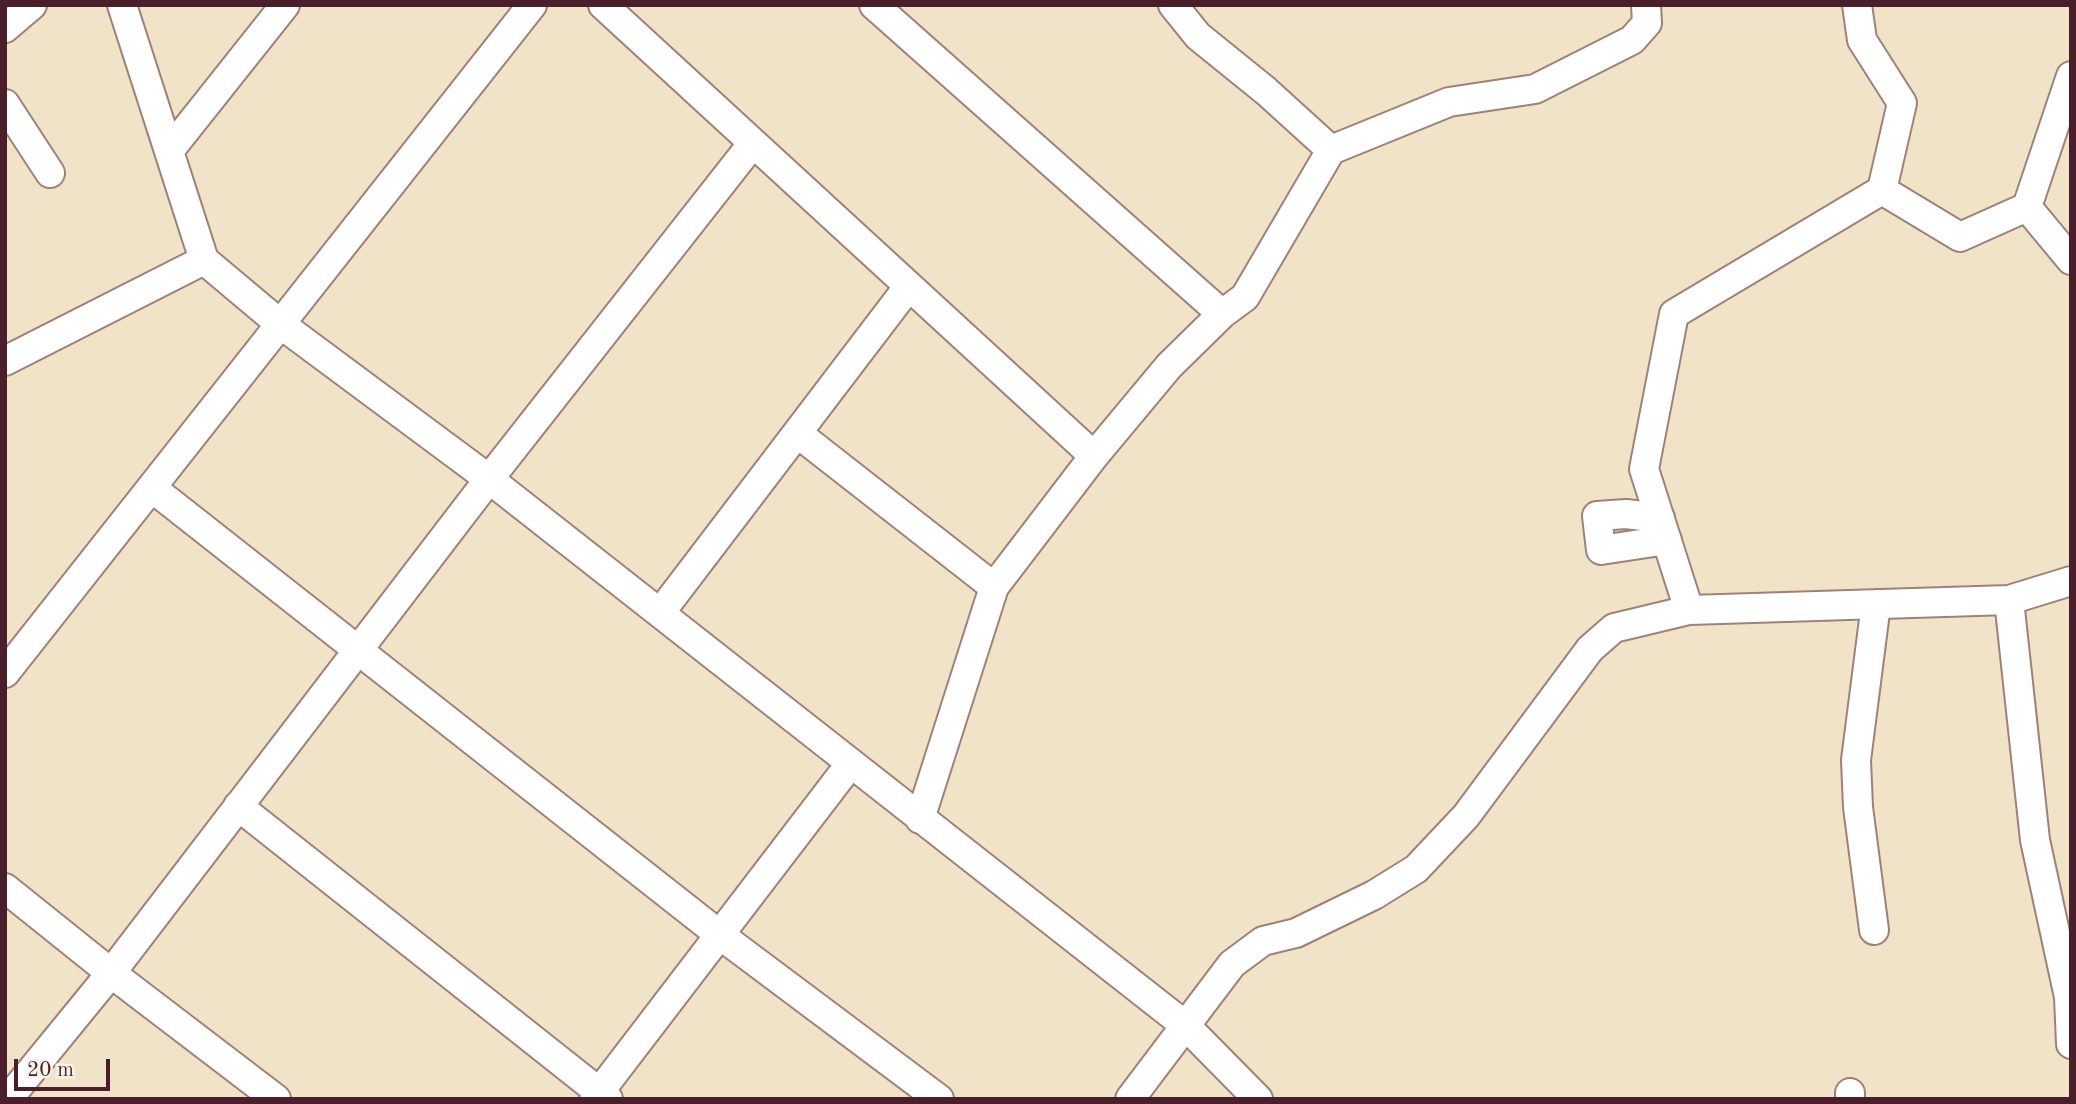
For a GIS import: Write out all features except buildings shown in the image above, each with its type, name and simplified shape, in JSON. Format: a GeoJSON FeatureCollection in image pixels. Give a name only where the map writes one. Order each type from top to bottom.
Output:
{"type":"FeatureCollection","features":[{"type":"Feature","properties":{"kind":"street"},"geometry":{"type":"LineString","coordinates":[[5,28],[32,5]]}},
{"type":"Feature","properties":{"kind":"street"},"geometry":{"type":"LineString","coordinates":[[122,5],[204,260],[279,323],[489,479],[1186,1026],[1258,1099]]}},
{"type":"Feature","properties":{"kind":"street"},"geometry":{"type":"LineString","coordinates":[[169,151],[285,5]]}},
{"type":"Feature","properties":{"kind":"street"},"geometry":{"type":"LineString","coordinates":[[5,673],[532,5]]}},
{"type":"Feature","properties":{"kind":"street"},"geometry":{"type":"LineString","coordinates":[[874,5],[1222,314]]}},
{"type":"Feature","properties":{"kind":"street"},"geometry":{"type":"LineString","coordinates":[[1173,5],[1198,36],[1266,91],[1331,150]]}},
{"type":"Feature","properties":{"kind":"street"},"geometry":{"type":"LineString","coordinates":[[920,819],[994,587],[1094,456],[1169,366],[1222,314],[1245,297],[1331,150],[1449,102],[1535,89],[1632,40],[1647,23],[1646,5]]}},
{"type":"Feature","properties":{"kind":"street"},"geometry":{"type":"LineString","coordinates":[[1689,610],[1644,469],[1674,314],[1882,190],[1902,103],[1862,40],[1857,5]]}},
{"type":"Feature","properties":{"kind":"street"},"geometry":{"type":"LineString","coordinates":[[615,9],[754,143],[1094,456]]}},
{"type":"Feature","properties":{"kind":"street"},"geometry":{"type":"LineString","coordinates":[[1882,190],[1960,237],[2027,206],[2071,76]]}},
{"type":"Feature","properties":{"kind":"street"},"geometry":{"type":"LineString","coordinates":[[5,104],[50,173]]}},
{"type":"Feature","properties":{"kind":"street"},"geometry":{"type":"LineString","coordinates":[[8,1099],[111,973],[489,479],[754,143]]}},
{"type":"Feature","properties":{"kind":"street"},"geometry":{"type":"LineString","coordinates":[[2027,206],[2071,260]]}},
{"type":"Feature","properties":{"kind":"street"},"geometry":{"type":"LineString","coordinates":[[5,361],[204,260]]}},
{"type":"Feature","properties":{"kind":"street"},"geometry":{"type":"LineString","coordinates":[[660,613],[909,286]]}},
{"type":"Feature","properties":{"kind":"street"},"geometry":{"type":"LineString","coordinates":[[797,433],[994,587]]}},
{"type":"Feature","properties":{"kind":"street"},"geometry":{"type":"LineString","coordinates":[[152,488],[720,935],[939,1099]]}},
{"type":"Feature","properties":{"kind":"street"},"geometry":{"type":"LineString","coordinates":[[1130,1099],[1232,964],[1263,941],[1296,933],[1374,895],[1416,869],[1466,816],[1590,649],[1614,628],[1689,610],[2009,600],[2071,582]]}},
{"type":"Feature","properties":{"kind":"street"},"geometry":{"type":"LineString","coordinates":[[2009,600],[2035,840],[2070,997],[2071,1044]]}},
{"type":"Feature","properties":{"kind":"street"},"geometry":{"type":"LineString","coordinates":[[1874,930],[1858,807],[1856,760],[1876,604]]}},
{"type":"Feature","properties":{"kind":"street"},"geometry":{"type":"LineString","coordinates":[[238,806],[601,1097],[851,764]]}},
{"type":"Feature","properties":{"kind":"street"},"geometry":{"type":"LineString","coordinates":[[5,888],[276,1099]]}}]}
